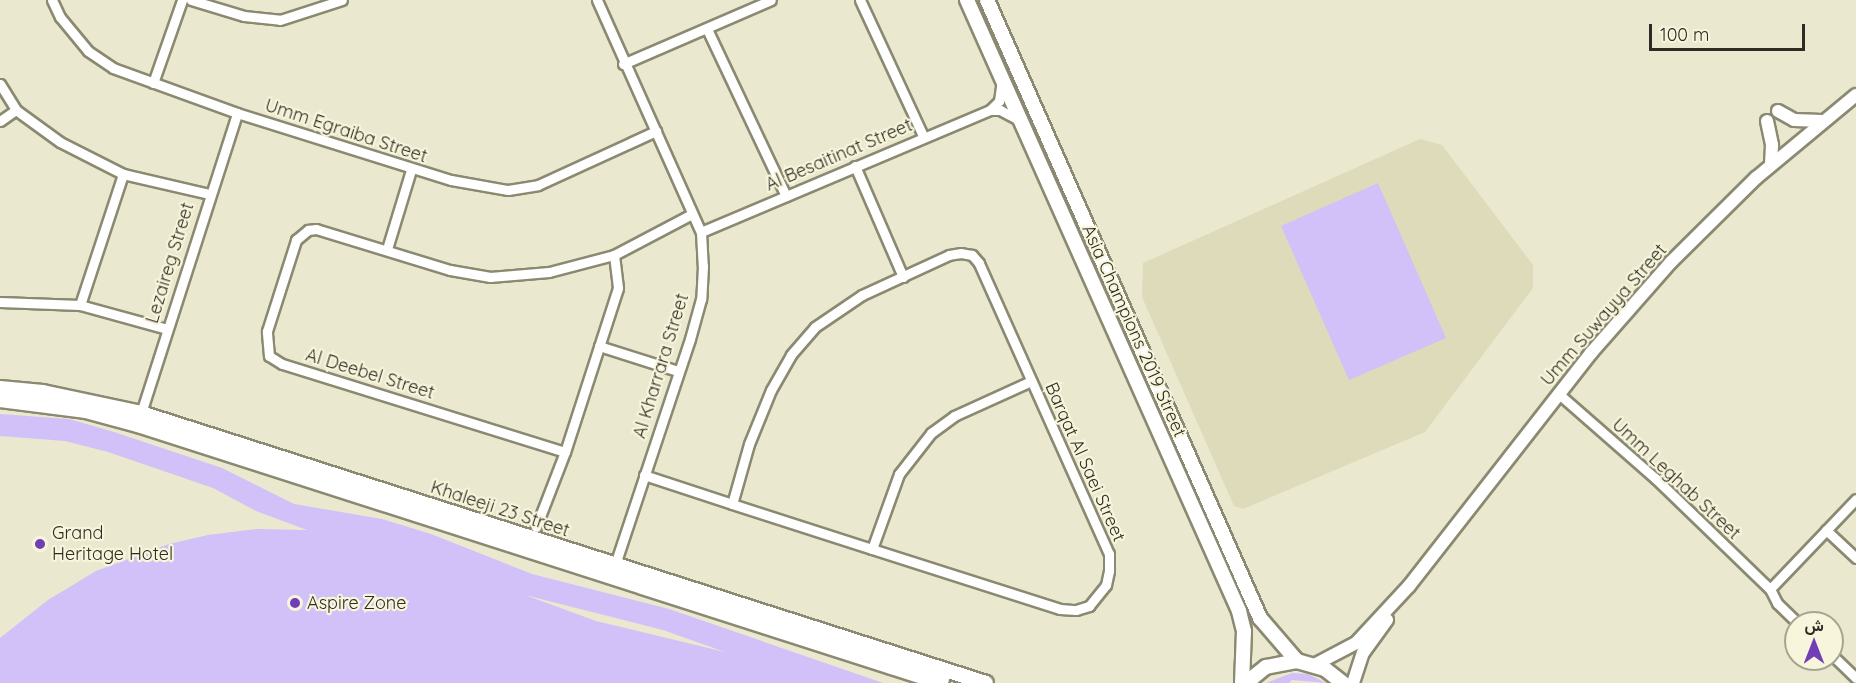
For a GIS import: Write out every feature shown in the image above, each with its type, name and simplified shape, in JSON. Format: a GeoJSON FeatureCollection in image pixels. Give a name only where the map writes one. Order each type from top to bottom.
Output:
{"type":"FeatureCollection","features":[{"type":"Feature","properties":{"kind":"main road","name":"Asia Champions 2019 Street"},"geometry":{"type":"LineString","coordinates":[[967,0],[1239,611],[1244,631],[1244,683]]}},
{"type":"Feature","properties":{"kind":"main road","name":"Asia Champions 2019 Street"},"geometry":{"type":"LineString","coordinates":[[987,0],[1260,618],[1297,661]]}},
{"type":"Feature","properties":{"kind":"main road","name":"Khaleeji 23 Street"},"geometry":{"type":"LineString","coordinates":[[0,388],[43,392],[139,419],[943,677],[986,683]]}},
{"type":"Feature","properties":{"kind":"main road","name":"Khaleeji 23 Street"},"geometry":{"type":"LineString","coordinates":[[0,400],[139,419]]}},
{"type":"Feature","properties":{"kind":"main road"},"geometry":{"type":"LineString","coordinates":[[1244,683],[1266,668],[1297,661],[1316,664],[1343,683]]}},
{"type":"Feature","properties":{"kind":"street","name":"Umm Egraiba Street"},"geometry":{"type":"LineString","coordinates":[[52,0],[60,17],[87,51],[113,68],[237,113],[411,170],[497,188],[518,189],[538,185],[656,131]]}},
{"type":"Feature","properties":{"kind":"street"},"geometry":{"type":"LineString","coordinates":[[153,83],[182,0]]}},
{"type":"Feature","properties":{"kind":"street"},"geometry":{"type":"LineString","coordinates":[[191,0],[244,16],[280,20],[342,0]]}},
{"type":"Feature","properties":{"kind":"street","name":"Al Kharrara Street"},"geometry":{"type":"LineString","coordinates":[[597,0],[623,64],[701,232],[701,299],[612,571]]}},
{"type":"Feature","properties":{"kind":"street"},"geometry":{"type":"LineString","coordinates":[[623,64],[771,0]]}},
{"type":"Feature","properties":{"kind":"street"},"geometry":{"type":"LineString","coordinates":[[860,0],[923,136]]}},
{"type":"Feature","properties":{"kind":"street"},"geometry":{"type":"LineString","coordinates":[[706,29],[786,196]]}},
{"type":"Feature","properties":{"kind":"street"},"geometry":{"type":"LineString","coordinates":[[990,110],[999,101],[1002,80]]}},
{"type":"Feature","properties":{"kind":"street"},"geometry":{"type":"LineString","coordinates":[[0,84],[16,110],[60,142],[123,174],[209,194]]}},
{"type":"Feature","properties":{"kind":"street","name":"Umm Suwayya Street"},"geometry":{"type":"LineString","coordinates":[[1353,683],[1363,653],[1409,586],[1559,394],[1663,271],[1771,164],[1856,95]]}},
{"type":"Feature","properties":{"kind":"street"},"geometry":{"type":"LineString","coordinates":[[0,121],[16,110]]}},
{"type":"Feature","properties":{"kind":"street"},"geometry":{"type":"LineString","coordinates":[[990,110],[1000,110],[1021,122]]}},
{"type":"Feature","properties":{"kind":"street","name":"Al Besaitinat Street"},"geometry":{"type":"LineString","coordinates":[[701,232],[923,136],[990,110]]}},
{"type":"Feature","properties":{"kind":"street"},"geometry":{"type":"LineString","coordinates":[[1778,111],[1794,120],[1822,121]]}},
{"type":"Feature","properties":{"kind":"street","name":"Lezaireg Street"},"geometry":{"type":"LineString","coordinates":[[139,419],[209,194],[237,113]]}},
{"type":"Feature","properties":{"kind":"street"},"geometry":{"type":"LineString","coordinates":[[1767,121],[1772,136],[1771,164]]}},
{"type":"Feature","properties":{"kind":"street"},"geometry":{"type":"LineString","coordinates":[[855,166],[903,277]]}},
{"type":"Feature","properties":{"kind":"street"},"geometry":{"type":"LineString","coordinates":[[387,249],[411,170]]}},
{"type":"Feature","properties":{"kind":"street"},"geometry":{"type":"LineString","coordinates":[[80,305],[123,174]]}},
{"type":"Feature","properties":{"kind":"street","name":"Al Deebel Street"},"geometry":{"type":"LineString","coordinates":[[565,452],[282,364],[269,356],[267,331],[296,240],[308,230],[324,230],[450,270],[490,277],[559,271],[614,255],[692,213]]}},
{"type":"Feature","properties":{"kind":"street"},"geometry":{"type":"LineString","coordinates":[[536,526],[565,452],[618,288],[614,255]]}},
{"type":"Feature","properties":{"kind":"street","name":"Barqat Al Saei Street"},"geometry":{"type":"LineString","coordinates":[[645,475],[732,504],[1060,609],[1076,610],[1098,597],[1106,585],[1108,554],[979,263],[972,255],[949,255],[832,312],[791,355],[761,413],[732,504]]}},
{"type":"Feature","properties":{"kind":"street"},"geometry":{"type":"LineString","coordinates":[[0,302],[80,305],[167,329]]}},
{"type":"Feature","properties":{"kind":"street"},"geometry":{"type":"LineString","coordinates":[[599,346],[678,371]]}},
{"type":"Feature","properties":{"kind":"street"},"geometry":{"type":"LineString","coordinates":[[872,549],[899,474],[931,434],[954,416],[1031,381]]}},
{"type":"Feature","properties":{"kind":"street","name":"Umm Leghab Street"},"geometry":{"type":"LineString","coordinates":[[1559,394],[1655,478],[1770,589],[1777,603],[1785,611]]}},
{"type":"Feature","properties":{"kind":"street"},"geometry":{"type":"LineString","coordinates":[[1770,589],[1856,499]]}},
{"type":"Feature","properties":{"kind":"street"},"geometry":{"type":"LineString","coordinates":[[1826,530],[1856,558]]}},
{"type":"Feature","properties":{"kind":"street","name":"Umm Suwayya Street"},"geometry":{"type":"LineString","coordinates":[[1316,664],[1356,642],[1409,586]]}},
{"type":"Feature","properties":{"kind":"street"},"geometry":{"type":"LineString","coordinates":[[1844,666],[1856,678]]}},
{"type":"Feature","properties":{"kind":"shaded area"},"geometry":{"type":"Polygon","coordinates":[[[1420,139],[1442,145],[1533,265],[1533,288],[1425,432],[1243,509],[1234,506],[1142,297],[1143,263],[1420,139]]]}},
{"type":"Feature","properties":{"kind":"shaded area"},"geometry":{"type":"Polygon","coordinates":[[[1378,183],[1446,338],[1349,380],[1281,226],[1378,183]]]}},
{"type":"Feature","properties":{"kind":"shaded area","name":"Aspire Zone"},"geometry":{"type":"Polygon","coordinates":[[[0,414],[69,419],[222,468],[294,504],[382,519],[431,534],[532,574],[669,609],[883,683],[0,683],[0,638],[48,600],[96,571],[169,544],[208,535],[256,529],[307,530],[256,511],[213,488],[108,452],[65,441],[0,436],[0,414]],[[525,595],[596,621],[725,652],[663,630],[525,595]]]}},
{"type":"Feature","properties":{"kind":"shaded area"},"geometry":{"type":"Polygon","coordinates":[[[1292,673],[1308,674],[1326,683],[1292,680],[1289,683],[1266,683],[1292,673]]]}},
{"type":"Feature","properties":{"kind":"place","name":"Grand Heritage Hotel"},"geometry":{"type":"Point","coordinates":[40,544]}},
{"type":"Feature","properties":{"kind":"place","name":"Aspire Zone"},"geometry":{"type":"Point","coordinates":[295,603]}}]}
